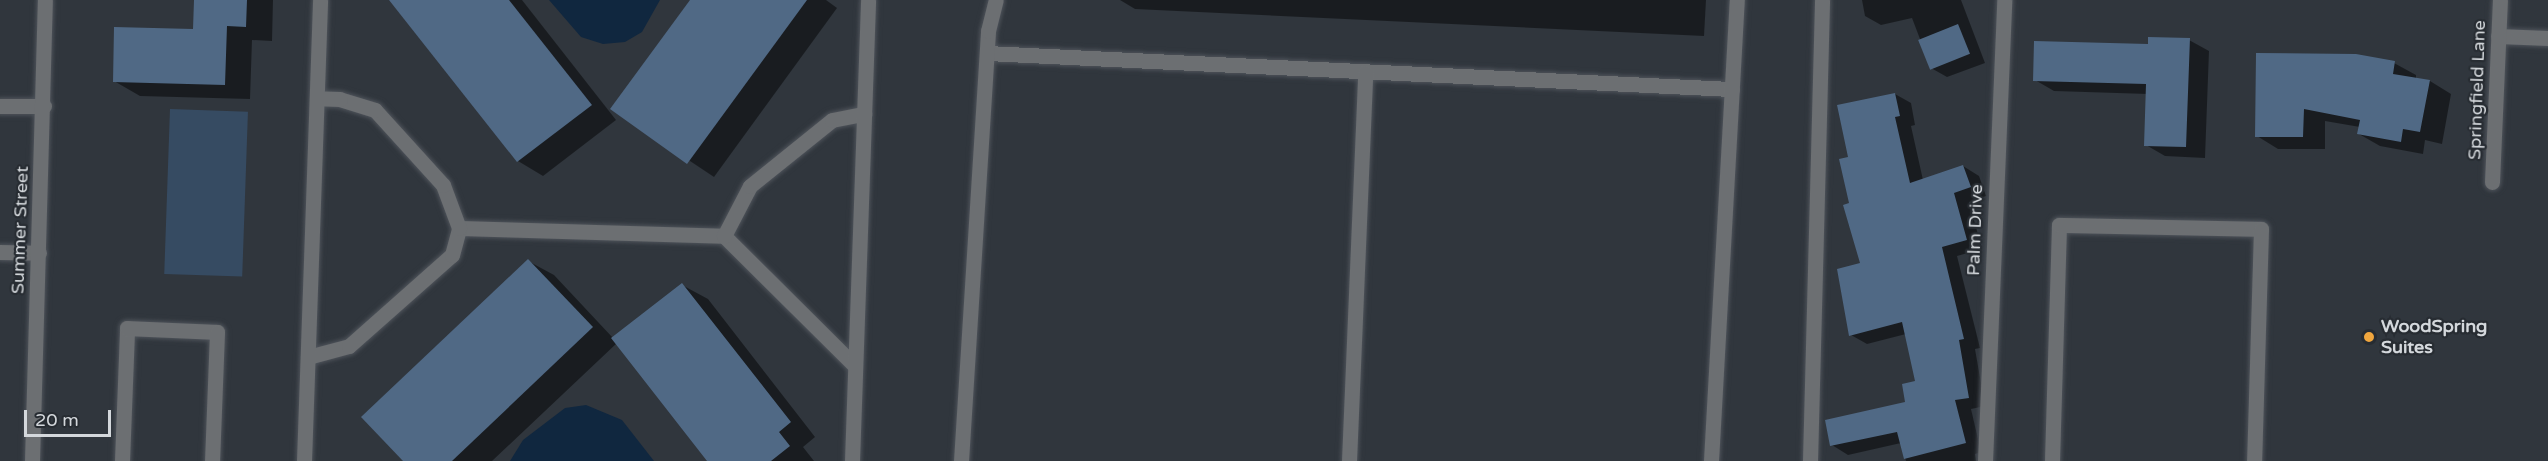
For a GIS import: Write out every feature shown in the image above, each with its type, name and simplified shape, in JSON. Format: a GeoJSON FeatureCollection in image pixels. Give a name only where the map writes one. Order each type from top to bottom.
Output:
{"type":"FeatureCollection","features":[{"type":"Feature","properties":{"kind":"street","name":"Summer Street"},"geometry":{"type":"LineString","coordinates":[[32,461],[44,106],[45,0]]}},
{"type":"Feature","properties":{"kind":"street"},"geometry":{"type":"LineString","coordinates":[[304,461],[320,0]]}},
{"type":"Feature","properties":{"kind":"street"},"geometry":{"type":"LineString","coordinates":[[852,461],[868,0]]}},
{"type":"Feature","properties":{"kind":"street"},"geometry":{"type":"LineString","coordinates":[[961,461],[987,53],[996,0]]}},
{"type":"Feature","properties":{"kind":"street"},"geometry":{"type":"LineString","coordinates":[[1711,461],[1737,0]]}},
{"type":"Feature","properties":{"kind":"street"},"geometry":{"type":"LineString","coordinates":[[1810,461],[1822,0]]}},
{"type":"Feature","properties":{"kind":"street","name":"Palm Drive"},"geometry":{"type":"LineString","coordinates":[[1985,461],[2004,0]]}},
{"type":"Feature","properties":{"kind":"street","name":"Springfield Lane"},"geometry":{"type":"LineString","coordinates":[[2492,182],[2500,0]]}},
{"type":"Feature","properties":{"kind":"street"},"geometry":{"type":"LineString","coordinates":[[2498,36],[2548,38]]}},
{"type":"Feature","properties":{"kind":"street"},"geometry":{"type":"LineString","coordinates":[[987,53],[1732,89]]}},
{"type":"Feature","properties":{"kind":"street"},"geometry":{"type":"LineString","coordinates":[[1349,461],[1365,72]]}},
{"type":"Feature","properties":{"kind":"street"},"geometry":{"type":"LineString","coordinates":[[308,357],[349,346],[452,255],[459,228],[443,184],[375,110],[340,99],[317,98]]}},
{"type":"Feature","properties":{"kind":"street"},"geometry":{"type":"LineString","coordinates":[[0,106],[44,106]]}},
{"type":"Feature","properties":{"kind":"street"},"geometry":{"type":"LineString","coordinates":[[724,236],[750,186],[832,120],[864,114]]}},
{"type":"Feature","properties":{"kind":"street"},"geometry":{"type":"LineString","coordinates":[[2052,461],[2059,225],[2261,229],[2254,461]]}},
{"type":"Feature","properties":{"kind":"street"},"geometry":{"type":"LineString","coordinates":[[459,228],[724,236],[855,366]]}},
{"type":"Feature","properties":{"kind":"street"},"geometry":{"type":"LineString","coordinates":[[0,252],[39,254]]}},
{"type":"Feature","properties":{"kind":"street"},"geometry":{"type":"LineString","coordinates":[[122,461],[127,328],[217,333],[212,461]]}},
{"type":"Feature","properties":{"kind":"shaded area"},"geometry":{"type":"Polygon","coordinates":[[[549,0],[660,0],[642,32],[625,42],[603,44],[581,37],[549,0]]]}},
{"type":"Feature","properties":{"kind":"shaded area"},"geometry":{"type":"Polygon","coordinates":[[[170,109],[248,112],[242,277],[164,274],[170,109]]]}},
{"type":"Feature","properties":{"kind":"shaded area"},"geometry":{"type":"Polygon","coordinates":[[[586,405],[622,420],[654,461],[510,461],[523,440],[565,408],[586,405]]]}},
{"type":"Feature","properties":{"kind":"building"},"geometry":{"type":"Polygon","coordinates":[[[194,0],[247,0],[246,27],[227,26],[225,85],[113,82],[114,27],[193,29],[194,0]]]}},
{"type":"Feature","properties":{"kind":"building"},"geometry":{"type":"Polygon","coordinates":[[[389,0],[509,0],[592,105],[517,162],[389,0]]]}},
{"type":"Feature","properties":{"kind":"building"},"geometry":{"type":"Polygon","coordinates":[[[690,0],[807,0],[687,164],[610,109],[690,0]]]}},
{"type":"Feature","properties":{"kind":"building"},"geometry":{"type":"Polygon","coordinates":[[[1958,24],[1970,54],[1930,70],[1918,40],[1958,24]]]}},
{"type":"Feature","properties":{"kind":"building"},"geometry":{"type":"Polygon","coordinates":[[[2148,37],[2190,38],[2186,147],[2144,146],[2146,84],[2033,81],[2034,41],[2148,44],[2148,37]]]}},
{"type":"Feature","properties":{"kind":"building"},"geometry":{"type":"Polygon","coordinates":[[[2256,53],[2356,54],[2395,61],[2393,74],[2430,80],[2420,132],[2403,129],[2401,142],[2357,134],[2360,120],[2304,109],[2303,137],[2255,137],[2256,53]]]}},
{"type":"Feature","properties":{"kind":"building"},"geometry":{"type":"Polygon","coordinates":[[[1895,93],[1900,116],[1895,117],[1910,183],[1963,165],[1971,187],[1954,193],[1967,240],[1942,247],[1964,339],[1959,340],[1969,398],[1955,400],[1966,443],[1904,459],[1897,432],[1830,446],[1825,420],[1905,402],[1902,384],[1915,381],[1902,322],[1849,336],[1837,269],[1860,263],[1843,205],[1849,203],[1839,159],[1848,157],[1837,105],[1895,93]]]}},
{"type":"Feature","properties":{"kind":"building"},"geometry":{"type":"Polygon","coordinates":[[[528,259],[593,327],[452,461],[403,461],[361,417],[528,259]]]}},
{"type":"Feature","properties":{"kind":"building"},"geometry":{"type":"Polygon","coordinates":[[[682,283],[791,422],[779,432],[790,446],[771,461],[707,461],[611,338],[682,283]]]}},
{"type":"Feature","properties":{"kind":"place","name":"WoodSpring Suites"},"geometry":{"type":"Point","coordinates":[2369,337]}}]}
